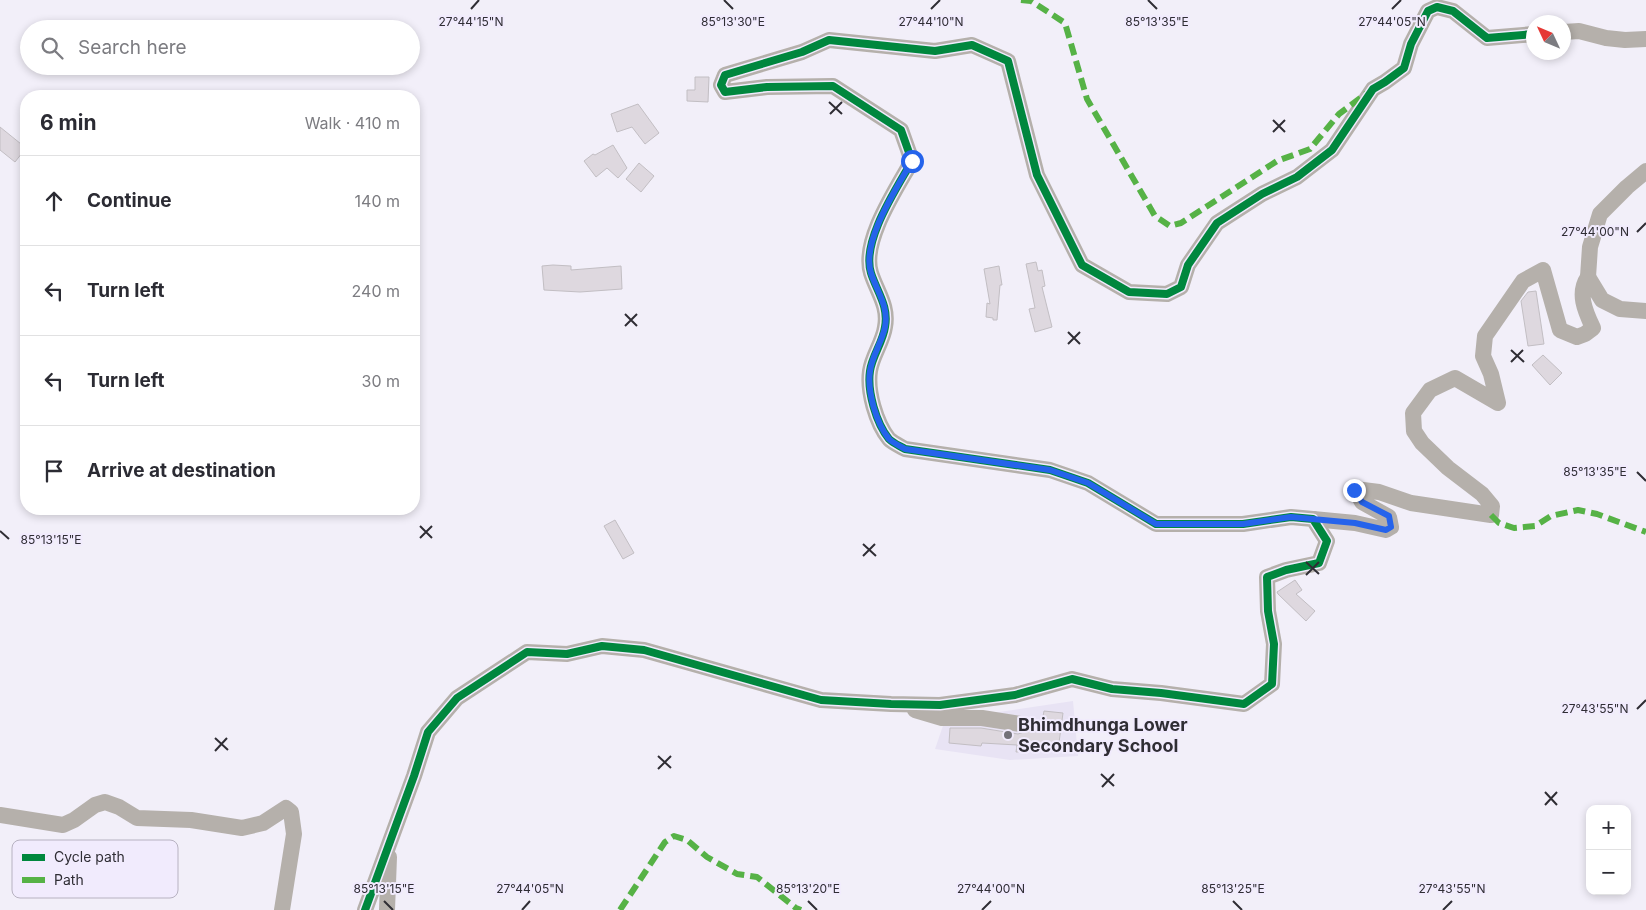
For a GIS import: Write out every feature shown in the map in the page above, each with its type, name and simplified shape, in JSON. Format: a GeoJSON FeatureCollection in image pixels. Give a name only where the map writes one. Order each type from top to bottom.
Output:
{"type":"FeatureCollection","features":[{"type":"Feature","properties":{"kind":"street"},"geometry":{"type":"LineString","coordinates":[[1526,35],[1487,38],[1453,11],[1437,7],[1428,12],[1411,44],[1404,68],[1373,89],[1350,120],[1332,150],[1297,177],[1262,194],[1217,223],[1188,265],[1181,287],[1167,294],[1128,292],[1082,265],[1037,175],[1008,61],[972,45],[935,51],[829,40],[802,52],[725,74],[721,85],[725,92],[766,87],[833,86],[902,130],[912,161],[875,230],[870,252],[870,272],[885,307],[885,327],[870,371],[871,401],[880,424],[890,440],[905,449],[1050,470],[1088,483],[1156,524],[1243,524],[1291,517],[1355,523],[1386,530],[1391,527],[1389,516],[1362,502],[1354,490],[1379,492],[1411,503],[1490,515],[1492,506],[1482,494],[1448,468],[1422,443],[1414,431],[1413,413],[1430,390],[1455,378],[1498,403],[1491,374],[1483,356],[1485,336],[1523,281],[1543,270],[1560,330],[1577,337],[1593,328],[1583,307],[1582,285],[1588,277],[1590,247],[1600,214],[1646,171]]}},
{"type":"Feature","properties":{"kind":"street"},"geometry":{"type":"LineString","coordinates":[[1571,32],[1579,31],[1606,38],[1625,40],[1646,39]]}},
{"type":"Feature","properties":{"kind":"street"},"geometry":{"type":"LineString","coordinates":[[1588,277],[1602,300],[1620,309],[1646,311]]}},
{"type":"Feature","properties":{"kind":"street"},"geometry":{"type":"LineString","coordinates":[[364,910],[414,776],[428,732],[457,698],[527,652],[567,654],[602,646],[644,650],[821,700],[940,705],[1014,695],[1072,679],[1112,689],[1161,693],[1244,704],[1272,684],[1274,644],[1268,611],[1267,577],[1286,570],[1319,563],[1326,541],[1313,519]]}},
{"type":"Feature","properties":{"kind":"street"},"geometry":{"type":"LineString","coordinates":[[891,704],[942,718],[982,718],[1020,724]]}},
{"type":"Feature","properties":{"kind":"street"},"geometry":{"type":"LineString","coordinates":[[0,815],[63,826],[95,805],[105,802],[119,807],[137,818],[191,820],[242,828],[263,823],[286,808],[291,812],[294,834],[282,910]]}},
{"type":"Feature","properties":{"kind":"street"},"geometry":{"type":"LineString","coordinates":[[387,910],[390,840]]}},
{"type":"Feature","properties":{"kind":"shaded area","name":"Bhimdhunga Lower Secondary School"},"geometry":{"type":"Polygon","coordinates":[[[1073,701],[1078,756],[1010,760],[935,749],[945,720],[1073,701]]]}},
{"type":"Feature","properties":{"kind":"building"},"geometry":{"type":"Polygon","coordinates":[[[695,77],[709,77],[708,102],[687,101],[687,90],[695,90],[695,77]]]}},
{"type":"Feature","properties":{"kind":"building"},"geometry":{"type":"Polygon","coordinates":[[[638,104],[659,133],[645,144],[632,127],[617,132],[611,114],[638,104]]]}},
{"type":"Feature","properties":{"kind":"building"},"geometry":{"type":"Polygon","coordinates":[[[0,127],[20,143],[20,156],[15,162],[0,150],[0,127]]]}},
{"type":"Feature","properties":{"kind":"building"},"geometry":{"type":"Polygon","coordinates":[[[613,145],[627,168],[618,178],[607,168],[596,177],[584,161],[593,154],[595,155],[613,145]]]}},
{"type":"Feature","properties":{"kind":"building"},"geometry":{"type":"Polygon","coordinates":[[[639,163],[654,176],[641,192],[626,179],[639,163]]]}},
{"type":"Feature","properties":{"kind":"building"},"geometry":{"type":"Polygon","coordinates":[[[1036,262],[1038,271],[1042,270],[1045,286],[1042,287],[1052,327],[1035,332],[1029,309],[1035,308],[1026,264],[1036,262]]]}},
{"type":"Feature","properties":{"kind":"building"},"geometry":{"type":"Polygon","coordinates":[[[542,266],[571,266],[571,270],[621,266],[622,289],[580,292],[544,290],[542,266]]]}},
{"type":"Feature","properties":{"kind":"building"},"geometry":{"type":"Polygon","coordinates":[[[999,266],[1002,285],[1000,285],[997,320],[993,320],[993,318],[986,317],[987,303],[990,304],[984,269],[999,266]]]}},
{"type":"Feature","properties":{"kind":"building"},"geometry":{"type":"Polygon","coordinates":[[[1536,291],[1544,344],[1528,346],[1521,301],[1528,292],[1536,291]]]}},
{"type":"Feature","properties":{"kind":"building"},"geometry":{"type":"Polygon","coordinates":[[[1543,355],[1562,373],[1550,385],[1532,365],[1543,355]]]}},
{"type":"Feature","properties":{"kind":"building"},"geometry":{"type":"Polygon","coordinates":[[[615,520],[634,553],[623,559],[604,526],[615,520]]]}},
{"type":"Feature","properties":{"kind":"building"},"geometry":{"type":"Polygon","coordinates":[[[1295,580],[1302,590],[1296,594],[1315,611],[1306,621],[1277,592],[1295,580]]]}},
{"type":"Feature","properties":{"kind":"building"},"geometry":{"type":"Polygon","coordinates":[[[1044,711],[1063,713],[1058,750],[1016,752],[1017,745],[982,743],[981,746],[949,743],[950,728],[981,728],[1018,734],[1027,731],[1040,732],[1044,711]]]}},
{"type":"Feature","properties":{"kind":"marked path"},"geometry":{"type":"LineString","coordinates":[[1021,0],[1031,1],[1065,23],[1087,99],[1155,216],[1170,226],[1181,223],[1277,161],[1310,149],[1339,114],[1367,93]]}},
{"type":"Feature","properties":{"kind":"marked path"},"geometry":{"type":"LineString","coordinates":[[1491,515],[1499,523],[1514,528],[1535,526],[1551,516],[1578,510],[1597,514],[1646,532]]}},
{"type":"Feature","properties":{"kind":"marked path"},"geometry":{"type":"LineString","coordinates":[[620,910],[665,842],[674,836],[687,840],[707,857],[737,874],[757,877],[801,910]]}},
{"type":"Feature","properties":{"kind":"cycle path"},"geometry":{"type":"LineString","coordinates":[[365,910],[428,732],[457,698],[527,652],[567,654],[602,646],[644,650],[821,700],[891,704],[940,705],[1015,695],[1072,679],[1112,689],[1161,693],[1244,704],[1272,684],[1274,644],[1268,611],[1267,577],[1286,570],[1319,563],[1327,541],[1313,519],[1291,517],[1243,524],[1156,524],[1088,483],[1050,470],[905,449],[889,439],[876,416],[871,397],[869,379],[871,365],[884,333],[886,319],[884,306],[871,273],[869,260],[871,246],[882,215],[912,161],[901,130],[833,86],[767,87],[725,92],[721,85],[725,75],[802,52],[829,40],[935,51],[972,45],[1008,61],[1037,175],[1082,265],[1129,292],[1167,294],[1181,287],[1188,265],[1217,223],[1262,194],[1297,177],[1332,150],[1373,89],[1404,68],[1411,44],[1428,11],[1437,7],[1453,11],[1487,38],[1526,35]]}},
{"type":"Feature","properties":{"kind":"place","name":"Bhimdhunga Lower Secondary School"},"geometry":{"type":"Point","coordinates":[1008,735]}},
{"type":"Feature","properties":{"kind":"route"},"geometry":{"type":"LineString","coordinates":[[912,161],[875,230],[870,252],[870,272],[885,307],[885,327],[870,371],[871,401],[880,424],[890,440],[905,449],[1050,470],[1088,483],[1156,524],[1243,524],[1291,517],[1355,523],[1386,530],[1391,527],[1389,516],[1362,502],[1354,490]]}}]}
